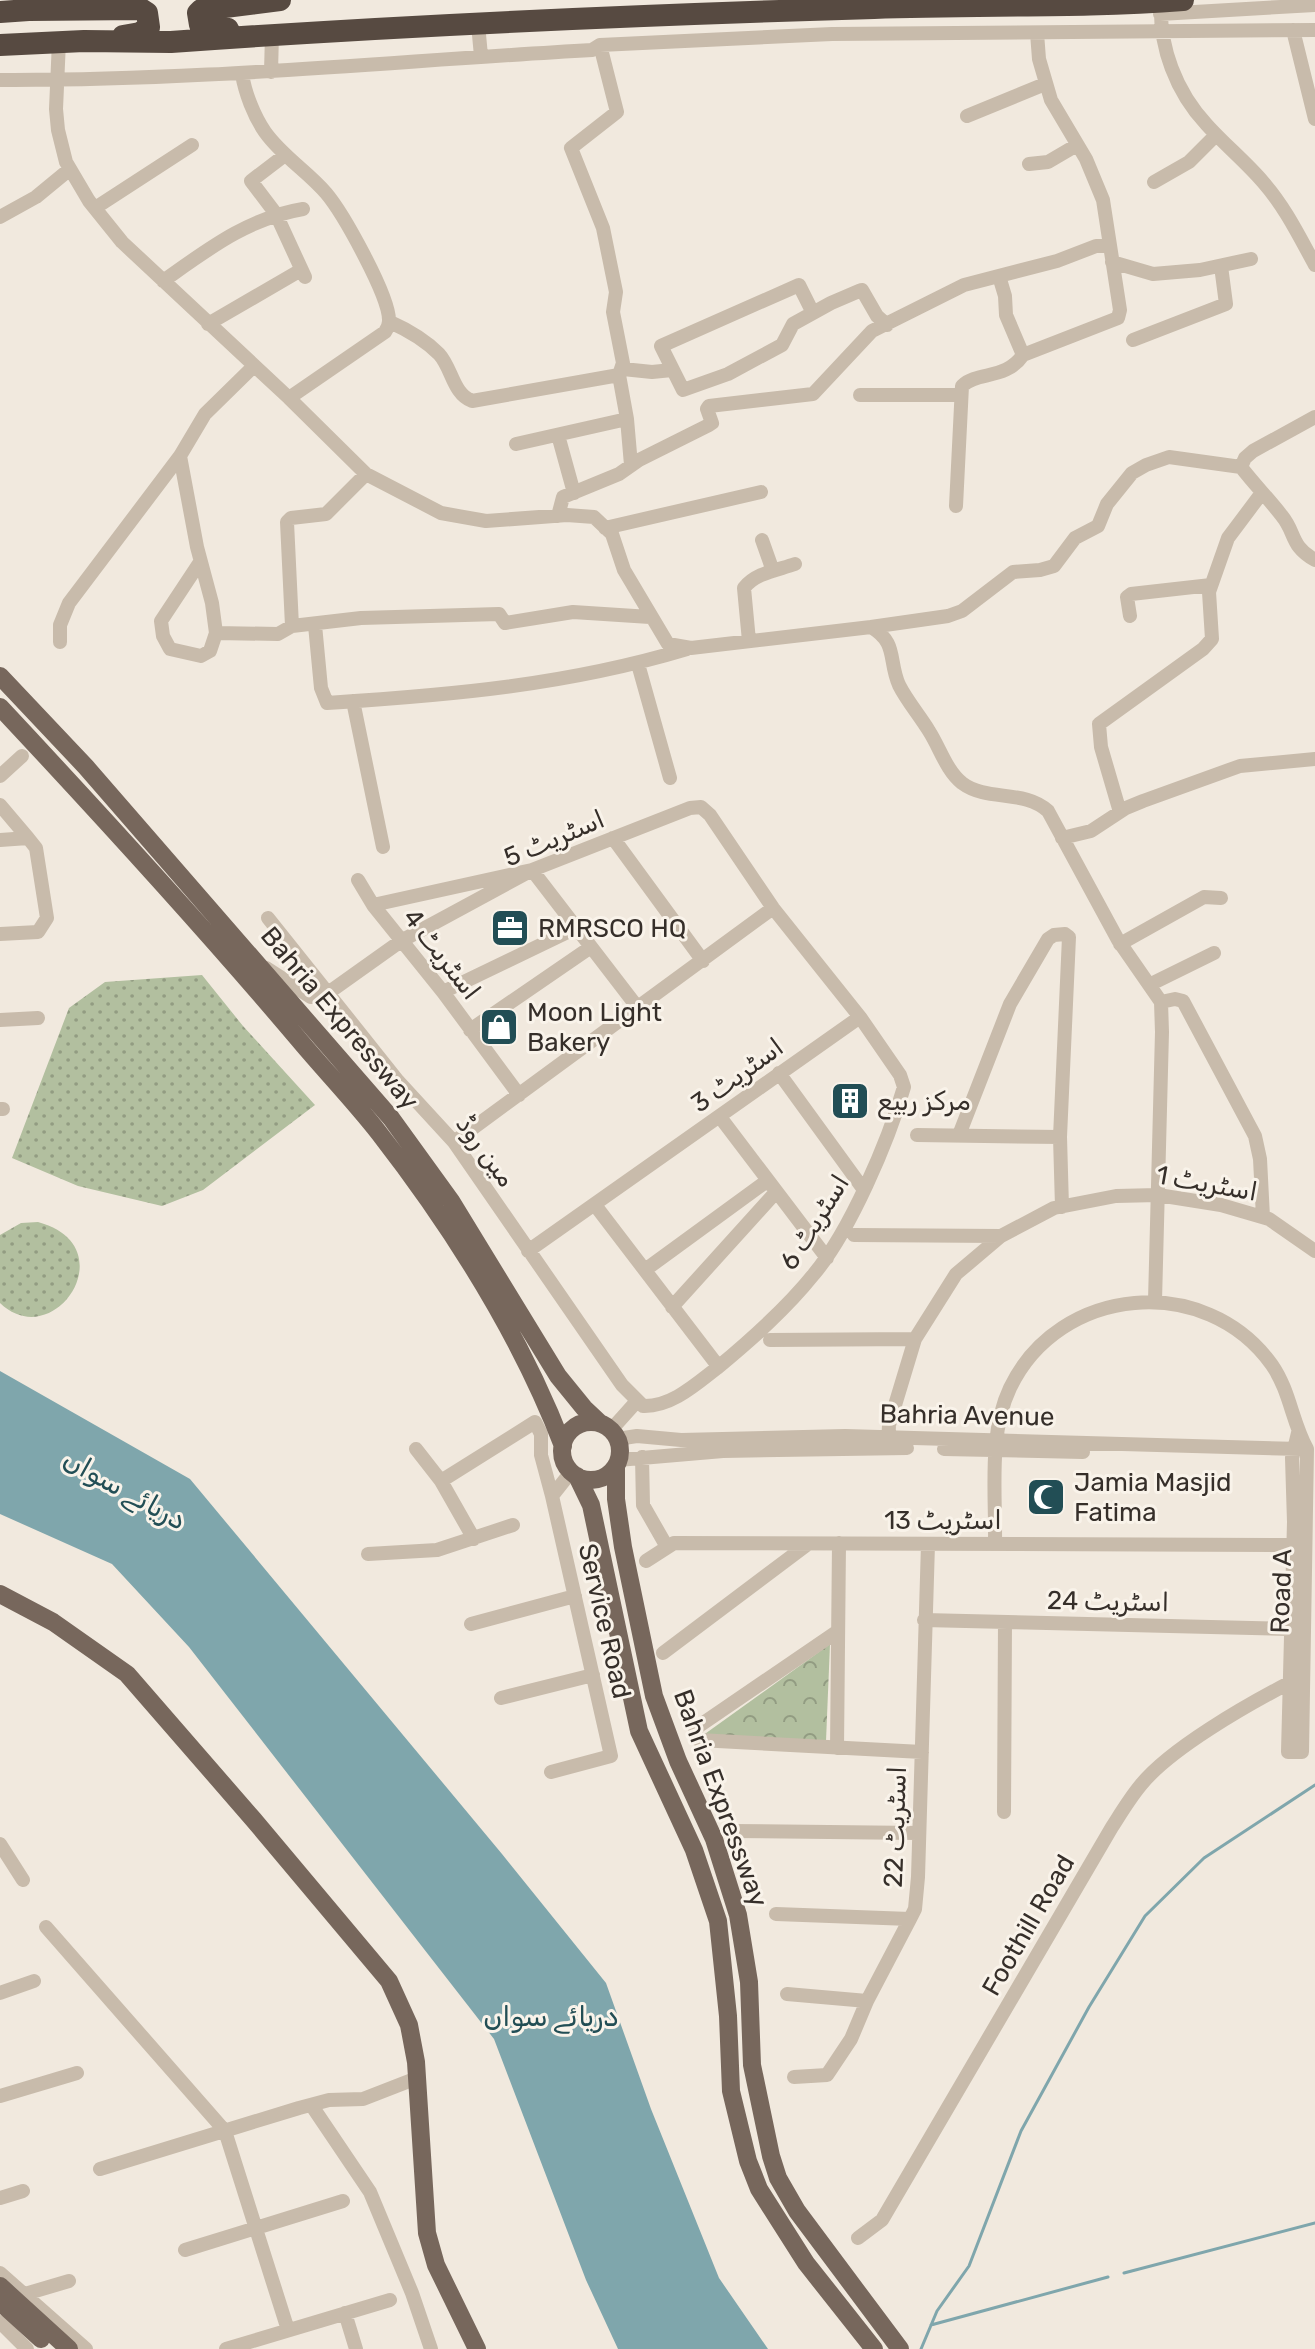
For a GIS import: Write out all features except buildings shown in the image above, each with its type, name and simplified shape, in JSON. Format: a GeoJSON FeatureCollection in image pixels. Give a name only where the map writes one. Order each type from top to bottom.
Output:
{"type":"FeatureCollection","features":[{"type":"Feature","properties":{"kind":"highway"},"geometry":{"type":"LineString","coordinates":[[0,12],[26,5],[124,0]]}},
{"type":"Feature","properties":{"kind":"highway"},"geometry":{"type":"LineString","coordinates":[[270,34],[200,25],[198,13],[201,10],[280,0]]}},
{"type":"Feature","properties":{"kind":"highway"},"geometry":{"type":"LineString","coordinates":[[883,7],[922,0]]}},
{"type":"Feature","properties":{"kind":"highway"},"geometry":{"type":"LineString","coordinates":[[26,5],[141,9],[150,17],[149,27],[140,33],[84,41]]}},
{"type":"Feature","properties":{"kind":"highway"},"geometry":{"type":"LineString","coordinates":[[0,45],[59,41],[171,42],[270,34],[883,7],[1168,5]]}},
{"type":"Feature","properties":{"kind":"main road","name":"Bahria Expressway"},"geometry":{"type":"LineString","coordinates":[[0,676],[86,767],[391,1118],[424,1161],[558,1376],[584,1408],[610,1431]]}},
{"type":"Feature","properties":{"kind":"main road","name":"Bahria Expressway"},"geometry":{"type":"LineString","coordinates":[[0,707],[232,960],[409,1172],[489,1297],[538,1387],[563,1446]]}},
{"type":"Feature","properties":{"kind":"main road"},"geometry":{"type":"LineString","coordinates":[[581,1424],[610,1431],[620,1450],[617,1463],[599,1479],[574,1474],[564,1460],[563,1446],[573,1429],[581,1424]]}},
{"type":"Feature","properties":{"kind":"main road","name":"Bahria Expressway"},"geometry":{"type":"LineString","coordinates":[[617,1463],[616,1499],[623,1547],[654,1696],[678,1761],[714,1839],[738,1915],[749,1982],[752,2065],[778,2178],[797,2211],[900,2349]]}},
{"type":"Feature","properties":{"kind":"main road","name":"Bahria Expressway"},"geometry":{"type":"LineString","coordinates":[[574,1474],[591,1505],[639,1731],[694,1850],[718,1921],[727,2000],[731,2091],[748,2161],[759,2189],[791,2241],[874,2349]]}},
{"type":"Feature","properties":{"kind":"main road"},"geometry":{"type":"LineString","coordinates":[[0,1594],[53,1622],[127,1674],[244,1807],[389,1981],[409,2025],[417,2078],[427,2233],[436,2265],[477,2349]]}},
{"type":"Feature","properties":{"kind":"main road"},"geometry":{"type":"LineString","coordinates":[[0,2286],[69,2349]]}},
{"type":"Feature","properties":{"kind":"main road"},"geometry":{"type":"LineString","coordinates":[[0,2302],[52,2349]]}},
{"type":"Feature","properties":{"kind":"street"},"geometry":{"type":"LineString","coordinates":[[1315,5],[1168,5],[1162,32],[1170,68],[1205,123],[1262,180],[1283,206],[1315,264]]}},
{"type":"Feature","properties":{"kind":"street"},"geometry":{"type":"LineString","coordinates":[[832,9],[832,34]]}},
{"type":"Feature","properties":{"kind":"street"},"geometry":{"type":"LineString","coordinates":[[478,24],[481,56]]}},
{"type":"Feature","properties":{"kind":"street"},"geometry":{"type":"LineString","coordinates":[[1293,30],[1315,119]]}},
{"type":"Feature","properties":{"kind":"street"},"geometry":{"type":"LineString","coordinates":[[0,80],[242,74],[592,50],[600,45],[832,34],[1315,30]]}},
{"type":"Feature","properties":{"kind":"street"},"geometry":{"type":"LineString","coordinates":[[956,506],[962,386],[967,381],[1006,370],[1023,355],[1118,318],[1119,296],[1097,180],[1063,124],[1045,84],[1037,33]]}},
{"type":"Feature","properties":{"kind":"street"},"geometry":{"type":"LineString","coordinates":[[270,34],[271,72]]}},
{"type":"Feature","properties":{"kind":"street"},"geometry":{"type":"LineString","coordinates":[[59,41],[56,80],[58,130],[70,169],[122,242],[366,474],[441,513],[486,521],[594,517],[612,534],[624,570],[668,644],[691,648]]}},
{"type":"Feature","properties":{"kind":"street"},"geometry":{"type":"LineString","coordinates":[[600,45],[617,112],[571,148],[603,228],[616,292],[613,312],[631,465]]}},
{"type":"Feature","properties":{"kind":"street"},"geometry":{"type":"LineString","coordinates":[[242,74],[244,86],[263,129],[326,194],[347,223],[387,305],[390,322],[385,332],[289,398]]}},
{"type":"Feature","properties":{"kind":"street"},"geometry":{"type":"LineString","coordinates":[[967,116],[1045,84]]}},
{"type":"Feature","properties":{"kind":"street"},"geometry":{"type":"LineString","coordinates":[[1154,182],[1189,162],[1216,135]]}},
{"type":"Feature","properties":{"kind":"street"},"geometry":{"type":"LineString","coordinates":[[95,208],[192,145]]}},
{"type":"Feature","properties":{"kind":"street"},"geometry":{"type":"LineString","coordinates":[[1029,164],[1048,162],[1077,145]]}},
{"type":"Feature","properties":{"kind":"street"},"geometry":{"type":"LineString","coordinates":[[208,324],[303,274],[276,214],[251,181],[285,155]]}},
{"type":"Feature","properties":{"kind":"street"},"geometry":{"type":"LineString","coordinates":[[0,217],[36,197],[70,169]]}},
{"type":"Feature","properties":{"kind":"street"},"geometry":{"type":"LineString","coordinates":[[163,281],[232,233],[276,214],[303,209]]}},
{"type":"Feature","properties":{"kind":"street"},"geometry":{"type":"LineString","coordinates":[[558,516],[560,501],[619,474],[712,423],[707,409],[709,406],[813,394],[872,331],[964,285],[1057,261],[1085,249],[1110,246]]}},
{"type":"Feature","properties":{"kind":"street"},"geometry":{"type":"LineString","coordinates":[[1112,262],[1153,274],[1251,259]]}},
{"type":"Feature","properties":{"kind":"street"},"geometry":{"type":"LineString","coordinates":[[1133,340],[1226,304],[1221,266]]}},
{"type":"Feature","properties":{"kind":"street"},"geometry":{"type":"LineString","coordinates":[[999,276],[1006,315],[1023,355]]}},
{"type":"Feature","properties":{"kind":"street"},"geometry":{"type":"LineString","coordinates":[[813,313],[799,285],[661,346],[683,390],[728,374],[782,345],[789,328],[862,290],[877,316],[887,325]]}},
{"type":"Feature","properties":{"kind":"street"},"geometry":{"type":"LineString","coordinates":[[390,322],[412,333],[441,356],[462,396],[472,401],[621,372],[672,370]]}},
{"type":"Feature","properties":{"kind":"street"},"geometry":{"type":"LineString","coordinates":[[60,642],[60,625],[69,603],[180,456],[205,414],[254,366]]}},
{"type":"Feature","properties":{"kind":"street"},"geometry":{"type":"LineString","coordinates":[[860,395],[961,395]]}},
{"type":"Feature","properties":{"kind":"street"},"geometry":{"type":"LineString","coordinates":[[1241,467],[1253,451],[1315,417]]}},
{"type":"Feature","properties":{"kind":"street"},"geometry":{"type":"LineString","coordinates":[[516,444],[627,419]]}},
{"type":"Feature","properties":{"kind":"street"},"geometry":{"type":"LineString","coordinates":[[558,435],[574,493]]}},
{"type":"Feature","properties":{"kind":"street"},"geometry":{"type":"LineString","coordinates":[[180,456],[216,633],[210,651],[201,656],[170,649],[163,636],[161,621],[200,562]]}},
{"type":"Feature","properties":{"kind":"street"},"geometry":{"type":"LineString","coordinates":[[315,625],[323,697],[327,703],[539,684],[638,664],[691,648],[948,616],[962,611],[1013,572],[1054,566],[1075,538],[1098,526],[1107,504],[1132,473],[1169,457],[1241,467],[1284,518],[1294,542],[1315,560]]}},
{"type":"Feature","properties":{"kind":"street"},"geometry":{"type":"LineString","coordinates":[[292,626],[287,522],[291,518],[326,514],[366,474]]}},
{"type":"Feature","properties":{"kind":"street"},"geometry":{"type":"LineString","coordinates":[[605,528],[761,492]]}},
{"type":"Feature","properties":{"kind":"street"},"geometry":{"type":"LineString","coordinates":[[1120,812],[1101,747],[1099,724],[1203,649],[1212,639],[1211,585],[1228,538],[1261,494]]}},
{"type":"Feature","properties":{"kind":"street"},"geometry":{"type":"LineString","coordinates":[[762,540],[773,571]]}},
{"type":"Feature","properties":{"kind":"street"},"geometry":{"type":"LineString","coordinates":[[749,641],[744,588],[754,578],[795,564]]}},
{"type":"Feature","properties":{"kind":"street"},"geometry":{"type":"LineString","coordinates":[[1130,616],[1127,597],[1131,594],[1211,585]]}},
{"type":"Feature","properties":{"kind":"street"},"geometry":{"type":"LineString","coordinates":[[216,633],[278,634],[292,626],[361,618],[499,614],[505,623],[573,612],[650,617]]}},
{"type":"Feature","properties":{"kind":"street"},"geometry":{"type":"LineString","coordinates":[[871,627],[883,634],[890,644],[898,683],[930,732],[948,767],[963,783],[975,789],[1037,801],[1048,811],[1120,944],[1161,1002],[1155,1301]]}},
{"type":"Feature","properties":{"kind":"street"},"geometry":{"type":"LineString","coordinates":[[638,664],[670,778]]}},
{"type":"Feature","properties":{"kind":"street"},"geometry":{"type":"LineString","coordinates":[[353,701],[383,847]]}},
{"type":"Feature","properties":{"kind":"street"},"geometry":{"type":"LineString","coordinates":[[0,776],[22,756]]}},
{"type":"Feature","properties":{"kind":"street"},"geometry":{"type":"LineString","coordinates":[[1062,838],[1091,831],[1120,812],[1174,788],[1240,766],[1315,759]]}},
{"type":"Feature","properties":{"kind":"street"},"geometry":{"type":"LineString","coordinates":[[0,805],[36,848],[47,918],[38,932],[0,934]]}},
{"type":"Feature","properties":{"kind":"street","name":"اسٹریٹ 5"},"geometry":{"type":"LineString","coordinates":[[328,993],[401,941],[532,870],[690,808],[701,807],[710,815],[773,908]]}},
{"type":"Feature","properties":{"kind":"street"},"geometry":{"type":"LineString","coordinates":[[0,840],[28,838]]}},
{"type":"Feature","properties":{"kind":"street"},"geometry":{"type":"LineString","coordinates":[[613,838],[703,961]]}},
{"type":"Feature","properties":{"kind":"street"},"geometry":{"type":"LineString","coordinates":[[373,905],[532,870],[638,1008]]}},
{"type":"Feature","properties":{"kind":"street","name":"اسٹریٹ 4"},"geometry":{"type":"LineString","coordinates":[[358,880],[373,905],[443,992],[519,1095]]}},
{"type":"Feature","properties":{"kind":"street"},"geometry":{"type":"LineString","coordinates":[[1120,944],[1204,897],[1221,898]]}},
{"type":"Feature","properties":{"kind":"street"},"geometry":{"type":"LineString","coordinates":[[454,1142],[773,908],[860,1017]]}},
{"type":"Feature","properties":{"kind":"street","name":"مین روڈ"},"geometry":{"type":"LineString","coordinates":[[268,918],[398,1081],[454,1142],[622,1385],[637,1401]]}},
{"type":"Feature","properties":{"kind":"street"},"geometry":{"type":"LineString","coordinates":[[443,992],[576,928]]}},
{"type":"Feature","properties":{"kind":"street"},"geometry":{"type":"LineString","coordinates":[[959,1135],[1010,1004],[1048,939],[1058,934],[1069,937],[1060,1137],[1062,1207]]}},
{"type":"Feature","properties":{"kind":"street"},"geometry":{"type":"LineString","coordinates":[[470,1030],[591,947]]}},
{"type":"Feature","properties":{"kind":"street"},"geometry":{"type":"LineString","coordinates":[[1149,985],[1214,953]]}},
{"type":"Feature","properties":{"kind":"street"},"geometry":{"type":"LineString","coordinates":[[258,963],[311,997],[328,993]]}},
{"type":"Feature","properties":{"kind":"street"},"geometry":{"type":"LineString","coordinates":[[1161,1002],[1183,1001],[1255,1136],[1260,1159],[1263,1217]]}},
{"type":"Feature","properties":{"kind":"street","name":"اسٹریٹ 3"},"geometry":{"type":"LineString","coordinates":[[528,1251],[860,1017]]}},
{"type":"Feature","properties":{"kind":"street","name":"اسٹریٹ 6"},"geometry":{"type":"LineString","coordinates":[[637,1401],[643,1406],[657,1406],[686,1391],[777,1315],[827,1258],[864,1190],[904,1087],[900,1075],[860,1017]]}},
{"type":"Feature","properties":{"kind":"street"},"geometry":{"type":"LineString","coordinates":[[0,1020],[38,1018]]}},
{"type":"Feature","properties":{"kind":"street"},"geometry":{"type":"LineString","coordinates":[[779,1073],[864,1190]]}},
{"type":"Feature","properties":{"kind":"street"},"geometry":{"type":"LineString","coordinates":[[720,1117],[827,1258]]}},
{"type":"Feature","properties":{"kind":"street"},"geometry":{"type":"LineString","coordinates":[[917,1135],[1060,1137]]}},
{"type":"Feature","properties":{"kind":"street"},"geometry":{"type":"LineString","coordinates":[[645,1270],[771,1186]]}},
{"type":"Feature","properties":{"kind":"street"},"geometry":{"type":"LineString","coordinates":[[672,1307],[771,1186]]}},
{"type":"Feature","properties":{"kind":"street","name":"اسٹریٹ 1"},"geometry":{"type":"LineString","coordinates":[[888,1443],[889,1425],[915,1339],[956,1274],[1001,1236],[1054,1208],[1116,1196],[1158,1195],[1221,1205],[1263,1217],[1315,1251]]}},
{"type":"Feature","properties":{"kind":"street"},"geometry":{"type":"LineString","coordinates":[[595,1205],[718,1366]]}},
{"type":"Feature","properties":{"kind":"street"},"geometry":{"type":"LineString","coordinates":[[854,1235],[1001,1236]]}},
{"type":"Feature","properties":{"kind":"street","name":"Road A"},"geometry":{"type":"LineString","coordinates":[[995,1544],[996,1445],[1001,1413],[1010,1388],[1025,1362],[1046,1340],[1069,1322],[1097,1309],[1126,1302],[1155,1301],[1183,1305],[1209,1313],[1233,1327],[1254,1344],[1272,1365],[1286,1389],[1305,1454],[1311,1532],[1295,1752],[1289,1683],[1290,1629],[1303,1610],[1292,1545],[1305,1454]]}},
{"type":"Feature","properties":{"kind":"street"},"geometry":{"type":"LineString","coordinates":[[770,1340],[915,1339]]}},
{"type":"Feature","properties":{"kind":"street"},"geometry":{"type":"LineString","coordinates":[[610,1431],[637,1401]]}},
{"type":"Feature","properties":{"kind":"street","name":"Service Road"},"geometry":{"type":"LineString","coordinates":[[441,1481],[535,1422],[541,1434],[541,1455],[611,1756],[551,1772]]}},
{"type":"Feature","properties":{"kind":"street","name":"Bahria Avenue"},"geometry":{"type":"LineString","coordinates":[[610,1431],[681,1440],[845,1436],[888,1443]]}},
{"type":"Feature","properties":{"kind":"street","name":"Bahria Avenue"},"geometry":{"type":"LineString","coordinates":[[617,1463],[642,1457],[723,1451],[888,1443],[1305,1454]]}},
{"type":"Feature","properties":{"kind":"street"},"geometry":{"type":"LineString","coordinates":[[416,1449],[441,1481],[474,1539]]}},
{"type":"Feature","properties":{"kind":"street"},"geometry":{"type":"LineString","coordinates":[[642,1457],[643,1505],[667,1547]]}},
{"type":"Feature","properties":{"kind":"street"},"geometry":{"type":"LineString","coordinates":[[552,1496],[574,1474]]}},
{"type":"Feature","properties":{"kind":"street"},"geometry":{"type":"LineString","coordinates":[[368,1554],[437,1550],[513,1525]]}},
{"type":"Feature","properties":{"kind":"street","name":"اسٹریٹ 13"},"geometry":{"type":"LineString","coordinates":[[646,1561],[674,1543],[1292,1545]]}},
{"type":"Feature","properties":{"kind":"street"},"geometry":{"type":"LineString","coordinates":[[663,1653],[808,1543]]}},
{"type":"Feature","properties":{"kind":"street"},"geometry":{"type":"LineString","coordinates":[[837,1748],[839,1543]]}},
{"type":"Feature","properties":{"kind":"street","name":"اسٹریٹ 22"},"geometry":{"type":"LineString","coordinates":[[794,2077],[827,2075],[851,2039],[867,2001],[915,1909],[928,1544]]}},
{"type":"Feature","properties":{"kind":"street"},"geometry":{"type":"LineString","coordinates":[[471,1624],[575,1596]]}},
{"type":"Feature","properties":{"kind":"street","name":"اسٹریٹ 24"},"geometry":{"type":"LineString","coordinates":[[924,1620],[1290,1629]]}},
{"type":"Feature","properties":{"kind":"street"},"geometry":{"type":"LineString","coordinates":[[1004,1812],[1005,1622]]}},
{"type":"Feature","properties":{"kind":"street"},"geometry":{"type":"LineString","coordinates":[[838,1631],[696,1728],[696,1735],[702,1742],[922,1752]]}},
{"type":"Feature","properties":{"kind":"street"},"geometry":{"type":"LineString","coordinates":[[501,1698],[593,1675]]}},
{"type":"Feature","properties":{"kind":"street","name":"Foothill Road"},"geometry":{"type":"LineString","coordinates":[[858,2238],[882,2220],[1112,1827],[1141,1784],[1172,1756],[1258,1699],[1289,1683]]}},
{"type":"Feature","properties":{"kind":"street"},"geometry":{"type":"LineString","coordinates":[[730,1831],[918,1833]]}},
{"type":"Feature","properties":{"kind":"street"},"geometry":{"type":"LineString","coordinates":[[0,1844],[23,1880]]}},
{"type":"Feature","properties":{"kind":"street"},"geometry":{"type":"LineString","coordinates":[[776,1914],[910,1919]]}},
{"type":"Feature","properties":{"kind":"street"},"geometry":{"type":"LineString","coordinates":[[46,1927],[225,2131],[288,2330]]}},
{"type":"Feature","properties":{"kind":"street"},"geometry":{"type":"LineString","coordinates":[[0,1993],[34,1981]]}},
{"type":"Feature","properties":{"kind":"street"},"geometry":{"type":"LineString","coordinates":[[787,1994],[867,2001]]}},
{"type":"Feature","properties":{"kind":"street"},"geometry":{"type":"LineString","coordinates":[[0,2096],[77,2073]]}},
{"type":"Feature","properties":{"kind":"street"},"geometry":{"type":"LineString","coordinates":[[100,2169],[329,2100],[363,2099],[417,2078]]}},
{"type":"Feature","properties":{"kind":"street"},"geometry":{"type":"LineString","coordinates":[[312,2106],[370,2192],[412,2293],[431,2349]]}},
{"type":"Feature","properties":{"kind":"street"},"geometry":{"type":"LineString","coordinates":[[0,2198],[23,2191]]}},
{"type":"Feature","properties":{"kind":"street"},"geometry":{"type":"LineString","coordinates":[[185,2250],[343,2201]]}},
{"type":"Feature","properties":{"kind":"street"},"geometry":{"type":"LineString","coordinates":[[0,2273],[86,2349]]}},
{"type":"Feature","properties":{"kind":"street"},"geometry":{"type":"LineString","coordinates":[[25,2294],[69,2281]]}},
{"type":"Feature","properties":{"kind":"street"},"geometry":{"type":"LineString","coordinates":[[226,2349],[246,2346],[288,2330],[390,2300]]}},
{"type":"Feature","properties":{"kind":"street"},"geometry":{"type":"LineString","coordinates":[[345,2313],[356,2349]]}},
{"type":"Feature","properties":{"kind":"street"},"geometry":{"type":"LineString","coordinates":[[0,2322],[27,2349]]}},
{"type":"Feature","properties":{"kind":"green space"},"geometry":{"type":"Polygon","coordinates":[[[202,975],[243,1026],[315,1105],[203,1190],[162,1206],[78,1186],[12,1158],[69,1008],[105,982],[202,975]]]}},
{"type":"Feature","properties":{"kind":"green space"},"geometry":{"type":"Polygon","coordinates":[[[38,1222],[64,1235],[77,1252],[79,1272],[73,1291],[59,1307],[41,1316],[21,1315],[0,1303],[0,1235],[21,1223],[38,1222]]]}},
{"type":"Feature","properties":{"kind":"green space"},"geometry":{"type":"Polygon","coordinates":[[[830,1644],[826,1741],[702,1736],[830,1644]]]}},
{"type":"Feature","properties":{"kind":"water","name":"دریائے سواں"},"geometry":{"type":"Polygon","coordinates":[[[0,1371],[190,1479],[606,1983],[651,2109],[719,2278],[768,2349],[618,2349],[586,2280],[494,2039],[189,1647],[112,1564],[0,1514],[0,1371]]]}},
{"type":"Feature","properties":{"kind":"waterway"},"geometry":{"type":"LineString","coordinates":[[921,2349],[937,2311],[969,2266],[1021,2131],[1089,2007],[1145,1916],[1204,1858],[1315,1785]]}},
{"type":"Feature","properties":{"kind":"waterway"},"geometry":{"type":"LineString","coordinates":[[1124,2273],[1315,2223]]}},
{"type":"Feature","properties":{"kind":"waterway"},"geometry":{"type":"LineString","coordinates":[[931,2325],[1108,2277]]}},
{"type":"Feature","properties":{"kind":"place","name":"RMRSCO HQ"},"geometry":{"type":"Point","coordinates":[510,928]}},
{"type":"Feature","properties":{"kind":"place","name":"Moon Light Bakery"},"geometry":{"type":"Point","coordinates":[499,1027]}},
{"type":"Feature","properties":{"kind":"place","name":"مرکز ربیع"},"geometry":{"type":"Point","coordinates":[850,1101]}},
{"type":"Feature","properties":{"kind":"place","name":"Jamia Masjid Fatima"},"geometry":{"type":"Point","coordinates":[1046,1497]}}]}
